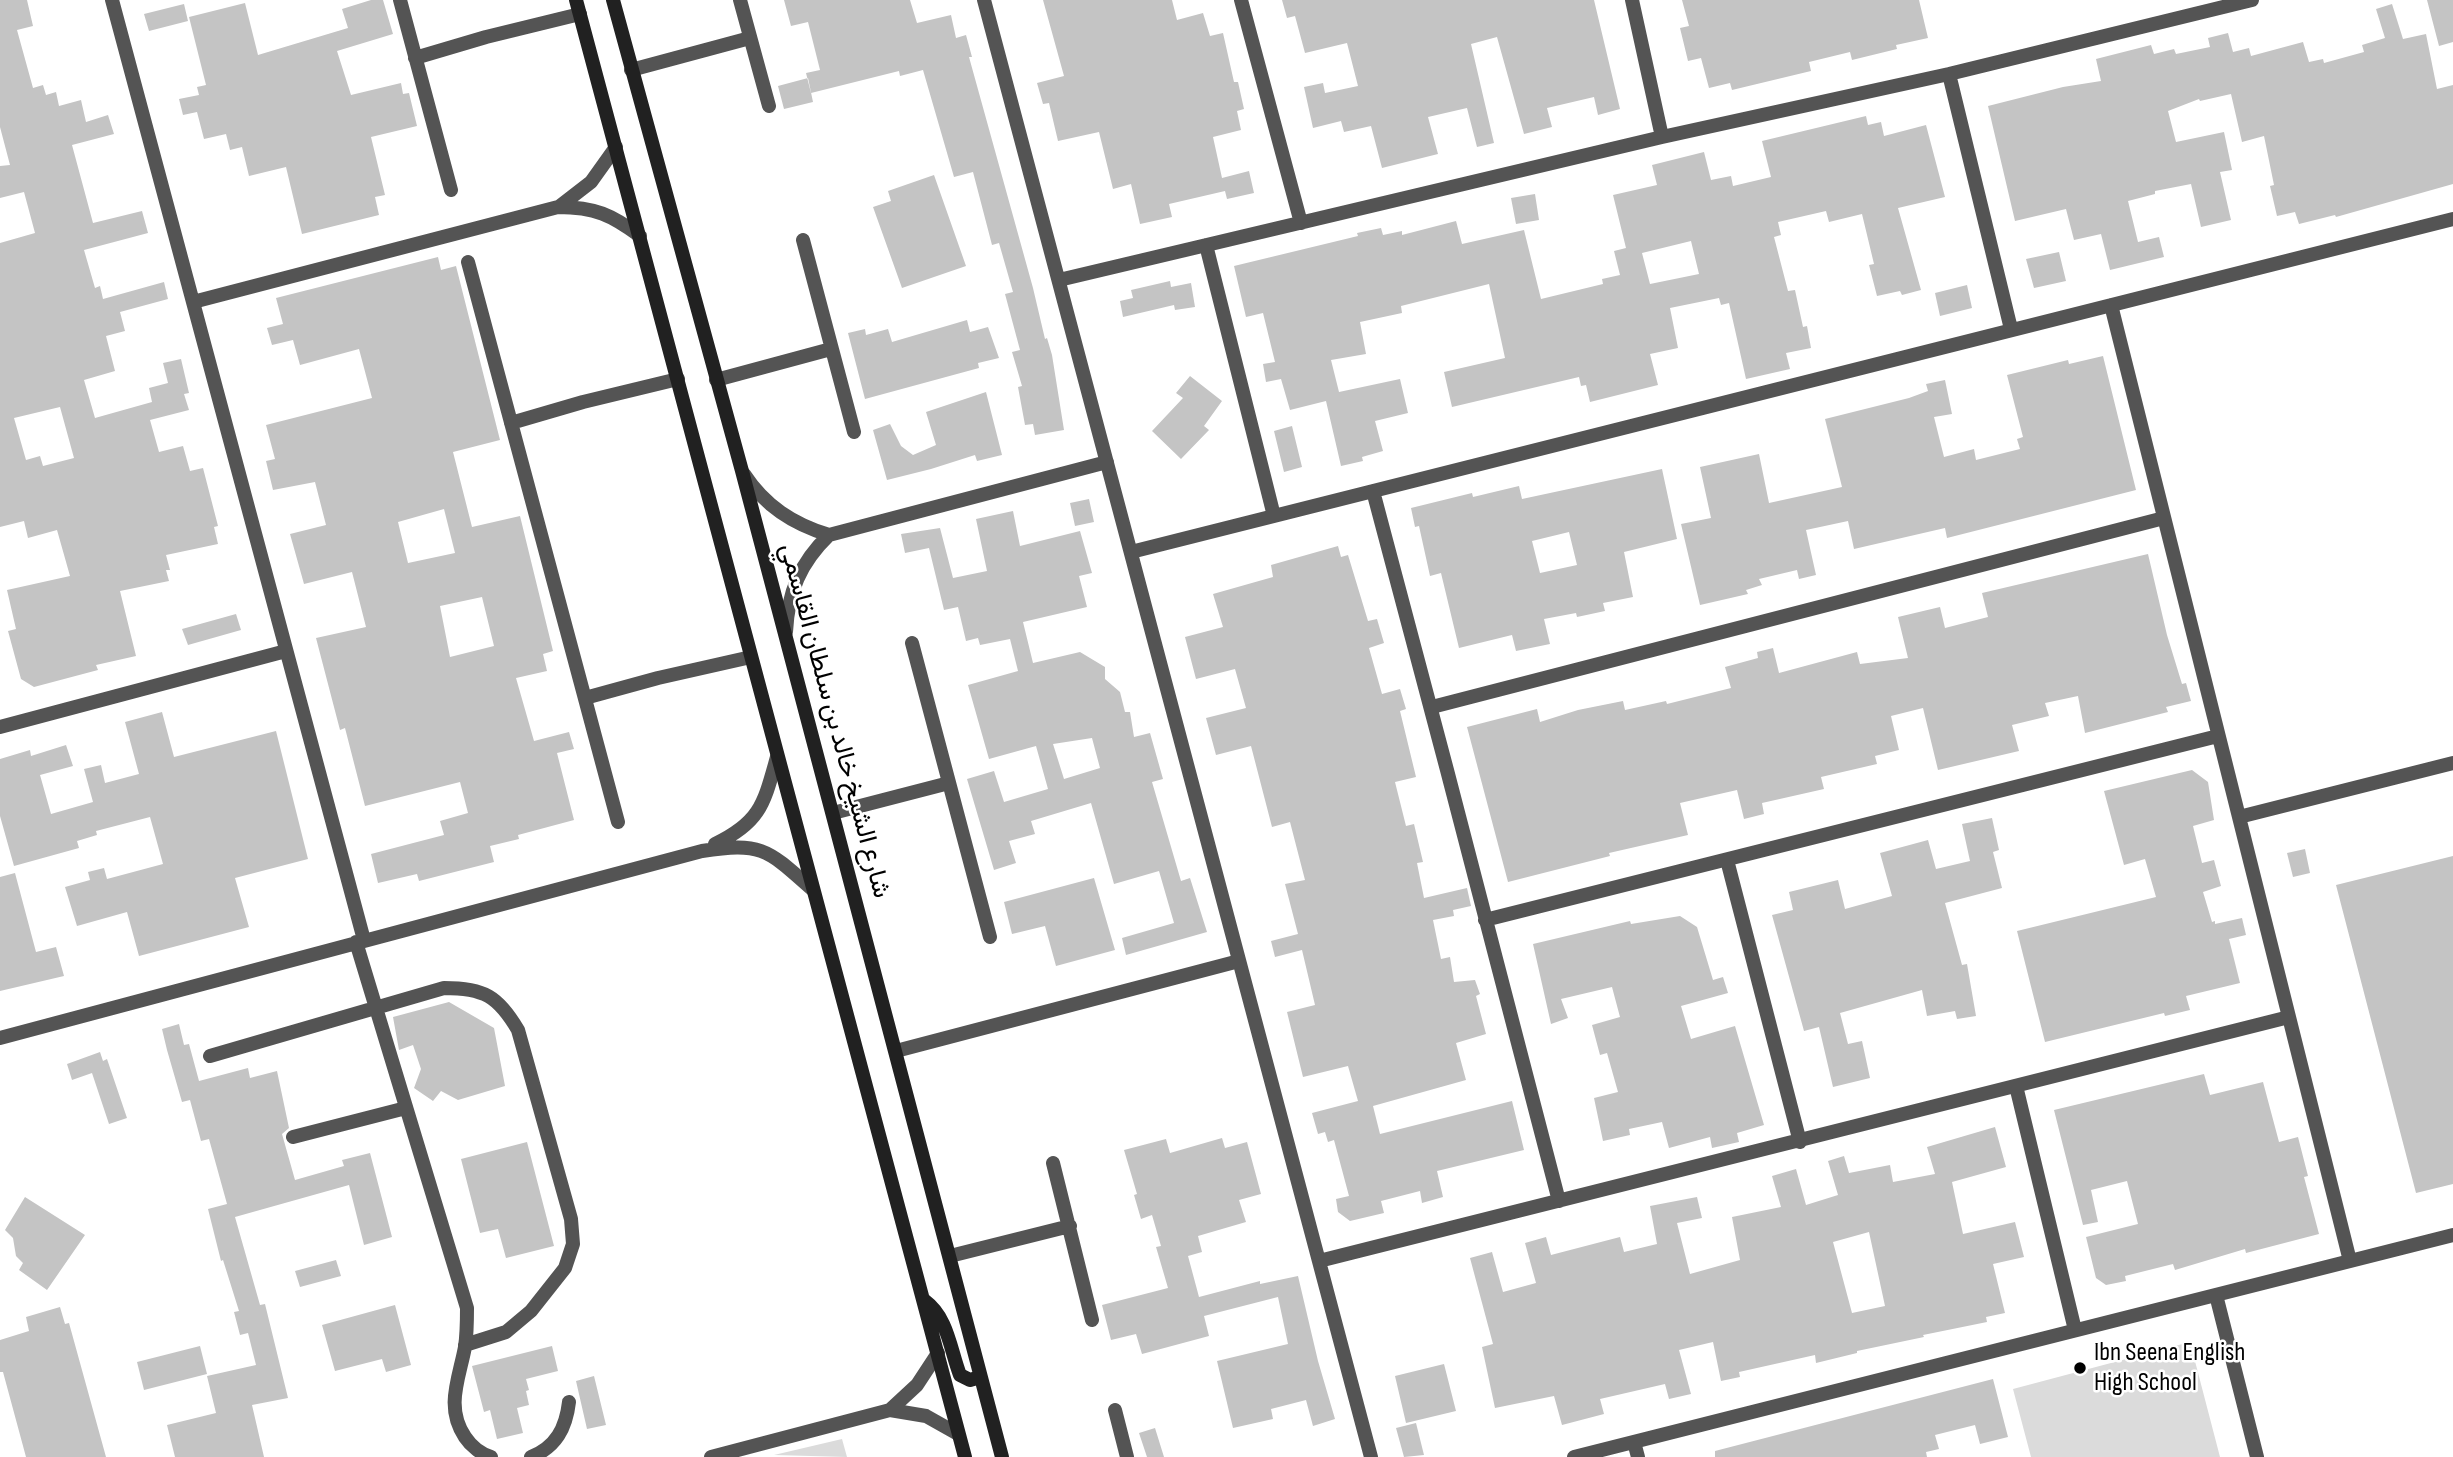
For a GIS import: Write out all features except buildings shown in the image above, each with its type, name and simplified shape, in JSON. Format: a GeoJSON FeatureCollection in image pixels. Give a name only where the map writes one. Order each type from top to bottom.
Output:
{"type":"FeatureCollection","features":[{"type":"Feature","properties":{"kind":"main road","name":"شارع الشيخ خالد بن سلطان القاسمي"},"geometry":{"type":"LineString","coordinates":[[612,0],[786,634],[1002,1457]]}},
{"type":"Feature","properties":{"kind":"main road"},"geometry":{"type":"LineString","coordinates":[[578,7],[965,1457]]}},
{"type":"Feature","properties":{"kind":"main road"},"geometry":{"type":"LineString","coordinates":[[924,1300],[934,1307],[945,1327],[960,1375],[970,1380],[980,1377]]}},
{"type":"Feature","properties":{"kind":"street"},"geometry":{"type":"LineString","coordinates":[[112,0],[286,651],[360,941],[374,1007],[467,1308],[465,1345],[453,1407],[458,1427],[469,1443],[491,1457]]}},
{"type":"Feature","properties":{"kind":"street"},"geometry":{"type":"LineString","coordinates":[[400,0],[451,190]]}},
{"type":"Feature","properties":{"kind":"street"},"geometry":{"type":"LineString","coordinates":[[740,0],[769,106]]}},
{"type":"Feature","properties":{"kind":"street"},"geometry":{"type":"LineString","coordinates":[[984,0],[1371,1457]]}},
{"type":"Feature","properties":{"kind":"street"},"geometry":{"type":"LineString","coordinates":[[1241,0],[1301,223]]}},
{"type":"Feature","properties":{"kind":"street"},"geometry":{"type":"LineString","coordinates":[[1632,0],[1662,137]]}},
{"type":"Feature","properties":{"kind":"street"},"geometry":{"type":"LineString","coordinates":[[1059,280],[1662,137],[1949,74],[2252,0]]}},
{"type":"Feature","properties":{"kind":"street"},"geometry":{"type":"LineString","coordinates":[[415,58],[578,7]]}},
{"type":"Feature","properties":{"kind":"street"},"geometry":{"type":"LineString","coordinates":[[631,70],[750,37]]}},
{"type":"Feature","properties":{"kind":"street"},"geometry":{"type":"LineString","coordinates":[[1949,74],[2011,329]]}},
{"type":"Feature","properties":{"kind":"street"},"geometry":{"type":"LineString","coordinates":[[558,207],[592,182],[616,147]]}},
{"type":"Feature","properties":{"kind":"street"},"geometry":{"type":"LineString","coordinates":[[193,302],[558,207],[578,207],[601,212],[640,236]]}},
{"type":"Feature","properties":{"kind":"street"},"geometry":{"type":"LineString","coordinates":[[1131,552],[2453,219]]}},
{"type":"Feature","properties":{"kind":"street"},"geometry":{"type":"LineString","coordinates":[[803,240],[853,432]]}},
{"type":"Feature","properties":{"kind":"street"},"geometry":{"type":"LineString","coordinates":[[1206,245],[1274,516]]}},
{"type":"Feature","properties":{"kind":"street"},"geometry":{"type":"LineString","coordinates":[[468,262],[618,822]]}},
{"type":"Feature","properties":{"kind":"street"},"geometry":{"type":"LineString","coordinates":[[2111,305],[2350,1261]]}},
{"type":"Feature","properties":{"kind":"street"},"geometry":{"type":"LineString","coordinates":[[716,380],[831,349]]}},
{"type":"Feature","properties":{"kind":"street"},"geometry":{"type":"LineString","coordinates":[[512,423],[583,402],[678,379]]}},
{"type":"Feature","properties":{"kind":"street"},"geometry":{"type":"LineString","coordinates":[[786,634],[787,612],[796,580],[813,551],[829,535],[1107,462]]}},
{"type":"Feature","properties":{"kind":"street"},"geometry":{"type":"LineString","coordinates":[[742,471],[755,491],[771,506],[789,519],[829,535]]}},
{"type":"Feature","properties":{"kind":"street"},"geometry":{"type":"LineString","coordinates":[[1373,491],[1432,706],[1559,1201]]}},
{"type":"Feature","properties":{"kind":"street"},"geometry":{"type":"LineString","coordinates":[[1432,706],[2164,519]]}},
{"type":"Feature","properties":{"kind":"street"},"geometry":{"type":"LineString","coordinates":[[912,643],[990,937]]}},
{"type":"Feature","properties":{"kind":"street"},"geometry":{"type":"LineString","coordinates":[[1,722],[286,651]]}},
{"type":"Feature","properties":{"kind":"street"},"geometry":{"type":"LineString","coordinates":[[585,698],[751,657]]}},
{"type":"Feature","properties":{"kind":"street"},"geometry":{"type":"LineString","coordinates":[[1485,920],[2218,736]]}},
{"type":"Feature","properties":{"kind":"street"},"geometry":{"type":"LineString","coordinates":[[702,851],[731,837],[753,819],[767,793],[777,757]]}},
{"type":"Feature","properties":{"kind":"street"},"geometry":{"type":"LineString","coordinates":[[2239,817],[2453,764]]}},
{"type":"Feature","properties":{"kind":"street"},"geometry":{"type":"LineString","coordinates":[[833,813],[949,783]]}},
{"type":"Feature","properties":{"kind":"street"},"geometry":{"type":"LineString","coordinates":[[0,1038],[702,851],[742,846],[756,849],[782,863],[812,889]]}},
{"type":"Feature","properties":{"kind":"street"},"geometry":{"type":"LineString","coordinates":[[1727,860],[1800,1142]]}},
{"type":"Feature","properties":{"kind":"street"},"geometry":{"type":"LineString","coordinates":[[896,1051],[1239,961]]}},
{"type":"Feature","properties":{"kind":"street"},"geometry":{"type":"LineString","coordinates":[[210,1056],[444,988],[467,988],[489,995],[506,1010],[518,1030],[571,1219],[573,1244],[565,1268],[531,1311],[506,1332],[465,1345]]}},
{"type":"Feature","properties":{"kind":"street"},"geometry":{"type":"LineString","coordinates":[[1319,1261],[2289,1017]]}},
{"type":"Feature","properties":{"kind":"street"},"geometry":{"type":"LineString","coordinates":[[2016,1086],[2075,1330]]}},
{"type":"Feature","properties":{"kind":"street"},"geometry":{"type":"LineString","coordinates":[[293,1137],[406,1108]]}},
{"type":"Feature","properties":{"kind":"street"},"geometry":{"type":"LineString","coordinates":[[1053,1163],[1092,1320]]}},
{"type":"Feature","properties":{"kind":"street"},"geometry":{"type":"LineString","coordinates":[[950,1256],[1070,1226]]}},
{"type":"Feature","properties":{"kind":"street"},"geometry":{"type":"LineString","coordinates":[[1574,1457],[2453,1235]]}},
{"type":"Feature","properties":{"kind":"street"},"geometry":{"type":"LineString","coordinates":[[2216,1295],[2257,1457]]}},
{"type":"Feature","properties":{"kind":"street"},"geometry":{"type":"LineString","coordinates":[[890,1410],[917,1385],[937,1353]]}},
{"type":"Feature","properties":{"kind":"street"},"geometry":{"type":"LineString","coordinates":[[531,1457],[542,1452],[557,1439],[566,1422],[569,1402]]}},
{"type":"Feature","properties":{"kind":"street"},"geometry":{"type":"LineString","coordinates":[[711,1457],[890,1410],[926,1416],[958,1434]]}},
{"type":"Feature","properties":{"kind":"street"},"geometry":{"type":"LineString","coordinates":[[1115,1410],[1127,1457]]}},
{"type":"Feature","properties":{"kind":"street"},"geometry":{"type":"LineString","coordinates":[[1634,1442],[1638,1457]]}},
{"type":"Feature","properties":{"kind":"shaded area"},"geometry":{"type":"Polygon","coordinates":[[[2190,1342],[2220,1457],[2031,1457],[2013,1389],[2190,1342]]]}},
{"type":"Feature","properties":{"kind":"shaded area"},"geometry":{"type":"Polygon","coordinates":[[[842,1439],[847,1457],[774,1455],[842,1439]]]}},
{"type":"Feature","properties":{"kind":"place","name":"Ibn Seena English High School"},"geometry":{"type":"Point","coordinates":[2080,1368]}}]}
